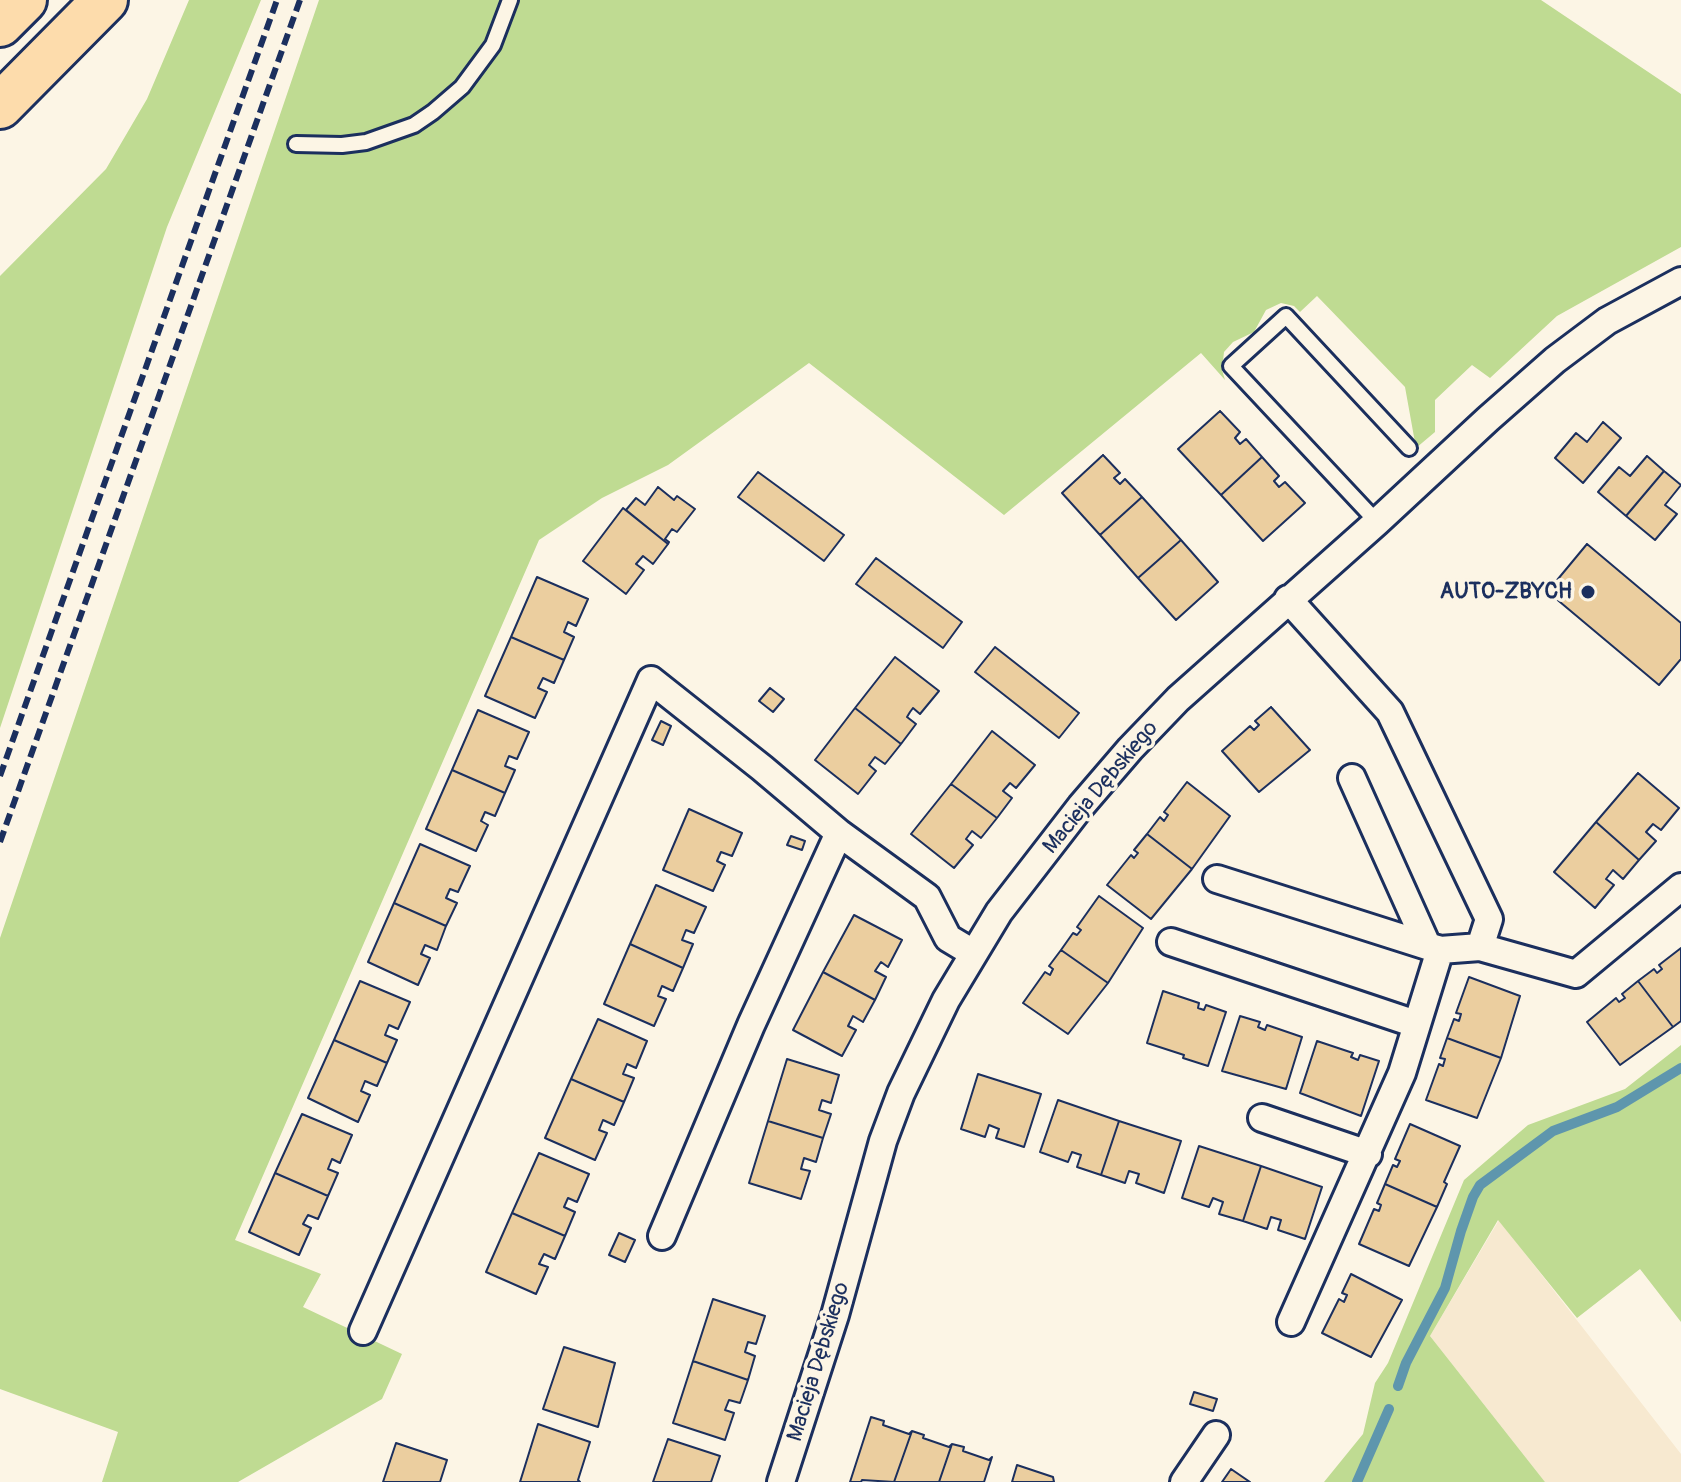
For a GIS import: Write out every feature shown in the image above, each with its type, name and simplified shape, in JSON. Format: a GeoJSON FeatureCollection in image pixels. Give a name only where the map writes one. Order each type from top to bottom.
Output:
{"type":"FeatureCollection","features":[{"type":"Feature","properties":{"kind":"highway"},"geometry":{"type":"LineString","coordinates":[[0,24],[24,0]]}},
{"type":"Feature","properties":{"kind":"highway"},"geometry":{"type":"LineString","coordinates":[[0,106],[105,0]]}},
{"type":"Feature","properties":{"kind":"street","name":"Macieja Dębskiego"},"geometry":{"type":"LineString","coordinates":[[781,1482],[835,1315],[892,1117],[922,1047],[999,912],[1130,749],[1178,699],[1573,346],[1607,321],[1681,281]]}},
{"type":"Feature","properties":{"kind":"street"},"geometry":{"type":"LineString","coordinates":[[1288,599],[1390,712],[1489,919],[1480,947]]}},
{"type":"Feature","properties":{"kind":"street"},"geometry":{"type":"LineString","coordinates":[[363,1331],[651,680],[839,833],[927,897],[948,938],[973,953]]}},
{"type":"Feature","properties":{"kind":"street"},"geometry":{"type":"LineString","coordinates":[[1291,1322],[1402,1073],[1434,948],[1352,778]]}},
{"type":"Feature","properties":{"kind":"street"},"geometry":{"type":"LineString","coordinates":[[662,1236],[751,1025],[839,833]]}},
{"type":"Feature","properties":{"kind":"street"},"geometry":{"type":"LineString","coordinates":[[1217,879],[1434,948],[1480,947],[1576,974],[1681,887]]}},
{"type":"Feature","properties":{"kind":"street"},"geometry":{"type":"LineString","coordinates":[[1171,942],[1416,1024]]}},
{"type":"Feature","properties":{"kind":"street"},"geometry":{"type":"LineString","coordinates":[[1262,1118],[1368,1154]]}},
{"type":"Feature","properties":{"kind":"street"},"geometry":{"type":"LineString","coordinates":[[1184,1482],[1216,1435]]}},
{"type":"Feature","properties":{"kind":"lane"},"geometry":{"type":"LineString","coordinates":[[296,144],[366,142],[403,130],[433,112],[462,87],[493,45],[510,0]]}},
{"type":"Feature","properties":{"kind":"lane"},"geometry":{"type":"LineString","coordinates":[[1377,522],[1231,366],[1286,316],[1409,448]]}},
{"type":"Feature","properties":{"kind":"shaded area"},"geometry":{"type":"Polygon","coordinates":[[[1499,1220],[1681,1454],[1681,1482],[1545,1482],[1430,1336],[1499,1220]]]}},
{"type":"Feature","properties":{"kind":"green space"},"geometry":{"type":"Polygon","coordinates":[[[189,0],[261,0],[167,227],[0,728],[0,276],[106,169],[147,99],[189,0]]]}},
{"type":"Feature","properties":{"kind":"green space"},"geometry":{"type":"Polygon","coordinates":[[[319,0],[1541,0],[1681,94],[1681,247],[1557,316],[1490,378],[1472,365],[1435,400],[1435,432],[1416,448],[1405,387],[1317,296],[1300,312],[1294,306],[1281,303],[1266,310],[1254,332],[1233,342],[1224,352],[1222,370],[1225,380],[1201,353],[1004,515],[809,363],[668,465],[602,498],[539,540],[235,1240],[321,1274],[303,1307],[402,1354],[382,1399],[238,1482],[102,1482],[118,1432],[0,1389],[0,938],[319,0]]]}},
{"type":"Feature","properties":{"kind":"green space"},"geometry":{"type":"Polygon","coordinates":[[[1681,1045],[1681,1322],[1640,1269],[1577,1318],[1498,1220],[1430,1336],[1545,1482],[1324,1482],[1363,1434],[1375,1383],[1388,1363],[1464,1180],[1528,1125],[1625,1089],[1681,1045]]]}},
{"type":"Feature","properties":{"kind":"building"},"geometry":{"type":"Polygon","coordinates":[[[1220,411],[1240,432],[1235,438],[1240,444],[1246,439],[1262,457],[1221,495],[1178,449],[1220,411]]]}},
{"type":"Feature","properties":{"kind":"building"},"geometry":{"type":"Polygon","coordinates":[[[1603,422],[1621,438],[1583,483],[1555,458],[1576,433],[1587,442],[1603,422]]]}},
{"type":"Feature","properties":{"kind":"building"},"geometry":{"type":"Polygon","coordinates":[[[1103,455],[1120,473],[1114,478],[1120,484],[1125,479],[1142,497],[1100,535],[1062,493],[1103,455]]]}},
{"type":"Feature","properties":{"kind":"building"},"geometry":{"type":"Polygon","coordinates":[[[1647,456],[1664,471],[1626,516],[1598,492],[1619,467],[1630,476],[1647,456]]]}},
{"type":"Feature","properties":{"kind":"building"},"geometry":{"type":"Polygon","coordinates":[[[1262,457],[1279,476],[1274,481],[1279,487],[1285,482],[1305,503],[1263,541],[1221,495],[1262,457]]]}},
{"type":"Feature","properties":{"kind":"building"},"geometry":{"type":"Polygon","coordinates":[[[1664,471],[1681,485],[1665,505],[1677,514],[1655,540],[1626,516],[1664,471]]]}},
{"type":"Feature","properties":{"kind":"building"},"geometry":{"type":"Polygon","coordinates":[[[758,472],[844,535],[824,561],[738,497],[758,472]]]}},
{"type":"Feature","properties":{"kind":"building"},"geometry":{"type":"Polygon","coordinates":[[[658,487],[674,500],[677,496],[695,509],[677,532],[672,529],[665,539],[668,544],[626,510],[636,498],[645,505],[658,487]]]}},
{"type":"Feature","properties":{"kind":"building"},"geometry":{"type":"Polygon","coordinates":[[[1142,497],[1181,540],[1138,578],[1100,535],[1142,497]]]}},
{"type":"Feature","properties":{"kind":"building"},"geometry":{"type":"Polygon","coordinates":[[[623,508],[668,544],[653,564],[643,556],[636,564],[644,570],[626,594],[583,561],[623,508]]]}},
{"type":"Feature","properties":{"kind":"building"},"geometry":{"type":"Polygon","coordinates":[[[1181,540],[1218,582],[1176,620],[1138,578],[1181,540]]]}},
{"type":"Feature","properties":{"kind":"building"},"geometry":{"type":"Polygon","coordinates":[[[1587,544],[1681,623],[1681,659],[1659,685],[1554,597],[1553,585],[1587,544]]]}},
{"type":"Feature","properties":{"kind":"building"},"geometry":{"type":"Polygon","coordinates":[[[876,558],[962,622],[943,648],[856,584],[876,558]]]}},
{"type":"Feature","properties":{"kind":"building"},"geometry":{"type":"Polygon","coordinates":[[[537,577],[588,599],[576,626],[568,622],[564,632],[574,637],[564,660],[511,637],[537,577]]]}},
{"type":"Feature","properties":{"kind":"building"},"geometry":{"type":"Polygon","coordinates":[[[511,637],[564,660],[554,683],[543,678],[538,688],[547,692],[535,718],[485,696],[511,637]]]}},
{"type":"Feature","properties":{"kind":"building"},"geometry":{"type":"Polygon","coordinates":[[[995,647],[1079,713],[1059,738],[975,672],[995,647]]]}},
{"type":"Feature","properties":{"kind":"building"},"geometry":{"type":"Polygon","coordinates":[[[895,657],[939,691],[920,714],[913,708],[910,712],[907,717],[916,724],[901,744],[855,708],[895,657]]]}},
{"type":"Feature","properties":{"kind":"building"},"geometry":{"type":"Polygon","coordinates":[[[770,688],[784,699],[773,712],[759,701],[770,688]]]}},
{"type":"Feature","properties":{"kind":"building"},"geometry":{"type":"Polygon","coordinates":[[[1271,707],[1310,750],[1259,792],[1222,751],[1250,726],[1254,730],[1259,725],[1255,721],[1271,707]]]}},
{"type":"Feature","properties":{"kind":"building"},"geometry":{"type":"Polygon","coordinates":[[[855,708],[901,744],[885,764],[875,757],[869,765],[876,771],[858,794],[815,760],[855,708]]]}},
{"type":"Feature","properties":{"kind":"building"},"geometry":{"type":"Polygon","coordinates":[[[478,710],[529,732],[517,759],[509,756],[505,766],[515,770],[505,793],[452,770],[478,710]]]}},
{"type":"Feature","properties":{"kind":"building"},"geometry":{"type":"Polygon","coordinates":[[[661,721],[671,726],[663,745],[652,740],[661,721]]]}},
{"type":"Feature","properties":{"kind":"building"},"geometry":{"type":"Polygon","coordinates":[[[992,731],[1035,765],[1016,788],[1010,783],[1003,791],[1012,798],[997,818],[951,784],[992,731]]]}},
{"type":"Feature","properties":{"kind":"building"},"geometry":{"type":"Polygon","coordinates":[[[452,770],[505,793],[495,816],[485,812],[481,821],[488,825],[476,851],[426,829],[452,770]]]}},
{"type":"Feature","properties":{"kind":"building"},"geometry":{"type":"Polygon","coordinates":[[[1638,773],[1679,808],[1661,830],[1653,824],[1646,832],[1656,841],[1639,860],[1596,822],[1638,773]]]}},
{"type":"Feature","properties":{"kind":"building"},"geometry":{"type":"Polygon","coordinates":[[[1187,782],[1230,816],[1192,869],[1147,834],[1160,817],[1164,821],[1168,815],[1164,812],[1187,782]]]}},
{"type":"Feature","properties":{"kind":"building"},"geometry":{"type":"Polygon","coordinates":[[[951,784],[997,818],[981,838],[972,831],[966,839],[973,845],[954,868],[911,834],[951,784]]]}},
{"type":"Feature","properties":{"kind":"building"},"geometry":{"type":"Polygon","coordinates":[[[689,809],[742,833],[732,856],[721,852],[717,861],[725,865],[713,891],[663,870],[689,809]]]}},
{"type":"Feature","properties":{"kind":"building"},"geometry":{"type":"Polygon","coordinates":[[[1596,822],[1639,860],[1623,879],[1613,870],[1606,879],[1614,885],[1595,908],[1554,872],[1596,822]]]}},
{"type":"Feature","properties":{"kind":"building"},"geometry":{"type":"Polygon","coordinates":[[[1147,834],[1192,869],[1151,919],[1107,885],[1131,855],[1134,858],[1138,853],[1134,850],[1147,834]]]}},
{"type":"Feature","properties":{"kind":"building"},"geometry":{"type":"Polygon","coordinates":[[[791,836],[805,841],[802,850],[787,845],[791,836]]]}},
{"type":"Feature","properties":{"kind":"building"},"geometry":{"type":"Polygon","coordinates":[[[420,844],[470,866],[458,892],[450,889],[446,898],[457,903],[446,926],[394,903],[420,844]]]}},
{"type":"Feature","properties":{"kind":"building"},"geometry":{"type":"Polygon","coordinates":[[[656,885],[706,907],[694,933],[686,930],[682,940],[693,944],[683,968],[630,944],[656,885]]]}},
{"type":"Feature","properties":{"kind":"building"},"geometry":{"type":"Polygon","coordinates":[[[1099,896],[1143,928],[1108,983],[1061,950],[1073,933],[1077,935],[1081,930],[1077,927],[1099,896]]]}},
{"type":"Feature","properties":{"kind":"building"},"geometry":{"type":"Polygon","coordinates":[[[394,903],[446,926],[437,950],[425,945],[421,954],[430,958],[418,985],[368,962],[394,903]]]}},
{"type":"Feature","properties":{"kind":"building"},"geometry":{"type":"Polygon","coordinates":[[[854,915],[902,940],[888,967],[881,962],[875,971],[886,977],[875,1000],[823,972],[854,915]]]}},
{"type":"Feature","properties":{"kind":"building"},"geometry":{"type":"Polygon","coordinates":[[[630,944],[683,968],[673,991],[662,986],[658,996],[666,999],[654,1026],[604,1004],[630,944]]]}},
{"type":"Feature","properties":{"kind":"building"},"geometry":{"type":"Polygon","coordinates":[[[1681,948],[1681,1021],[1673,1027],[1638,981],[1654,969],[1657,973],[1662,969],[1659,965],[1681,948]]]}},
{"type":"Feature","properties":{"kind":"building"},"geometry":{"type":"Polygon","coordinates":[[[1061,950],[1108,983],[1068,1034],[1023,1003],[1045,972],[1050,975],[1053,969],[1049,966],[1061,950]]]}},
{"type":"Feature","properties":{"kind":"building"},"geometry":{"type":"Polygon","coordinates":[[[823,972],[875,1000],[863,1022],[853,1016],[848,1026],[856,1030],[842,1056],[793,1030],[823,972]]]}},
{"type":"Feature","properties":{"kind":"building"},"geometry":{"type":"Polygon","coordinates":[[[1469,977],[1520,996],[1501,1058],[1447,1038],[1454,1019],[1459,1021],[1461,1014],[1456,1013],[1469,977]]]}},
{"type":"Feature","properties":{"kind":"building"},"geometry":{"type":"Polygon","coordinates":[[[360,981],[410,1002],[398,1029],[389,1025],[385,1035],[397,1040],[387,1063],[334,1040],[360,981]]]}},
{"type":"Feature","properties":{"kind":"building"},"geometry":{"type":"Polygon","coordinates":[[[1638,981],[1673,1027],[1620,1065],[1587,1022],[1616,998],[1619,1002],[1625,998],[1622,994],[1638,981]]]}},
{"type":"Feature","properties":{"kind":"building"},"geometry":{"type":"Polygon","coordinates":[[[1163,991],[1199,1003],[1198,1008],[1204,1010],[1206,1005],[1226,1012],[1208,1066],[1147,1043],[1163,991]]]}},
{"type":"Feature","properties":{"kind":"building"},"geometry":{"type":"Polygon","coordinates":[[[1240,1016],[1260,1022],[1258,1027],[1265,1030],[1267,1025],[1302,1037],[1286,1089],[1222,1071],[1240,1016]]]}},
{"type":"Feature","properties":{"kind":"building"},"geometry":{"type":"Polygon","coordinates":[[[598,1019],[647,1041],[636,1068],[627,1064],[623,1074],[634,1078],[624,1102],[571,1079],[598,1019]]]}},
{"type":"Feature","properties":{"kind":"building"},"geometry":{"type":"Polygon","coordinates":[[[1447,1038],[1501,1058],[1477,1118],[1426,1100],[1439,1064],[1443,1066],[1445,1059],[1440,1058],[1447,1038]]]}},
{"type":"Feature","properties":{"kind":"building"},"geometry":{"type":"Polygon","coordinates":[[[334,1040],[387,1063],[377,1086],[365,1081],[361,1091],[370,1095],[358,1122],[308,1098],[334,1040]]]}},
{"type":"Feature","properties":{"kind":"building"},"geometry":{"type":"Polygon","coordinates":[[[1317,1041],[1353,1053],[1351,1057],[1358,1060],[1360,1055],[1379,1061],[1361,1116],[1300,1093],[1317,1041]]]}},
{"type":"Feature","properties":{"kind":"building"},"geometry":{"type":"Polygon","coordinates":[[[787,1059],[839,1075],[831,1103],[822,1100],[819,1110],[831,1114],[823,1138],[768,1121],[787,1059]]]}},
{"type":"Feature","properties":{"kind":"building"},"geometry":{"type":"Polygon","coordinates":[[[978,1074],[1041,1094],[1024,1147],[996,1138],[999,1129],[989,1125],[985,1137],[961,1129],[978,1074]]]}},
{"type":"Feature","properties":{"kind":"building"},"geometry":{"type":"Polygon","coordinates":[[[571,1079],[624,1102],[614,1125],[603,1120],[599,1130],[607,1133],[595,1160],[545,1138],[571,1079]]]}},
{"type":"Feature","properties":{"kind":"building"},"geometry":{"type":"Polygon","coordinates":[[[1058,1100],[1119,1121],[1101,1175],[1077,1167],[1081,1155],[1072,1152],[1068,1162],[1040,1152],[1058,1100]]]}},
{"type":"Feature","properties":{"kind":"building"},"geometry":{"type":"Polygon","coordinates":[[[302,1114],[352,1135],[340,1163],[332,1159],[328,1169],[338,1173],[328,1196],[275,1173],[302,1114]]]}},
{"type":"Feature","properties":{"kind":"building"},"geometry":{"type":"Polygon","coordinates":[[[768,1121],[823,1138],[816,1162],[804,1158],[801,1169],[810,1171],[801,1199],[749,1183],[768,1121]]]}},
{"type":"Feature","properties":{"kind":"building"},"geometry":{"type":"Polygon","coordinates":[[[1119,1121],[1181,1141],[1164,1193],[1136,1183],[1139,1174],[1129,1171],[1125,1183],[1101,1175],[1119,1121]]]}},
{"type":"Feature","properties":{"kind":"building"},"geometry":{"type":"Polygon","coordinates":[[[1410,1124],[1460,1146],[1437,1207],[1385,1184],[1393,1165],[1397,1167],[1400,1161],[1395,1159],[1410,1124]]]}},
{"type":"Feature","properties":{"kind":"building"},"geometry":{"type":"Polygon","coordinates":[[[1199,1146],[1261,1166],[1243,1221],[1219,1214],[1223,1202],[1213,1198],[1209,1207],[1182,1198],[1199,1146]]]}},
{"type":"Feature","properties":{"kind":"building"},"geometry":{"type":"Polygon","coordinates":[[[539,1153],[589,1174],[577,1202],[568,1198],[564,1207],[575,1212],[565,1236],[512,1213],[539,1153]]]}},
{"type":"Feature","properties":{"kind":"building"},"geometry":{"type":"Polygon","coordinates":[[[1261,1166],[1322,1187],[1305,1239],[1278,1230],[1281,1220],[1271,1217],[1267,1229],[1243,1221],[1261,1166]]]}},
{"type":"Feature","properties":{"kind":"building"},"geometry":{"type":"Polygon","coordinates":[[[275,1173],[328,1196],[318,1219],[308,1215],[303,1224],[311,1228],[299,1255],[249,1232],[275,1173]]]}},
{"type":"Feature","properties":{"kind":"building"},"geometry":{"type":"Polygon","coordinates":[[[1385,1184],[1437,1207],[1409,1266],[1359,1244],[1374,1209],[1379,1211],[1381,1205],[1377,1203],[1385,1184]]]}},
{"type":"Feature","properties":{"kind":"building"},"geometry":{"type":"Polygon","coordinates":[[[512,1213],[565,1236],[555,1259],[544,1254],[539,1264],[548,1267],[536,1294],[486,1272],[512,1213]]]}},
{"type":"Feature","properties":{"kind":"building"},"geometry":{"type":"Polygon","coordinates":[[[619,1233],[635,1240],[625,1262],[609,1255],[619,1233]]]}},
{"type":"Feature","properties":{"kind":"building"},"geometry":{"type":"Polygon","coordinates":[[[1351,1274],[1402,1300],[1371,1357],[1322,1333],[1339,1299],[1344,1302],[1347,1295],[1342,1293],[1351,1274]]]}},
{"type":"Feature","properties":{"kind":"building"},"geometry":{"type":"Polygon","coordinates":[[[713,1299],[765,1316],[756,1344],[748,1342],[745,1352],[755,1356],[748,1380],[693,1361],[713,1299]]]}},
{"type":"Feature","properties":{"kind":"building"},"geometry":{"type":"Polygon","coordinates":[[[564,1347],[615,1363],[598,1427],[543,1409],[564,1347]]]}},
{"type":"Feature","properties":{"kind":"building"},"geometry":{"type":"Polygon","coordinates":[[[693,1361],[748,1380],[740,1403],[729,1400],[725,1410],[734,1413],[725,1440],[673,1423],[693,1361]]]}},
{"type":"Feature","properties":{"kind":"building"},"geometry":{"type":"Polygon","coordinates":[[[1194,1392],[1217,1399],[1213,1411],[1190,1404],[1194,1392]]]}},
{"type":"Feature","properties":{"kind":"building"},"geometry":{"type":"Polygon","coordinates":[[[871,1417],[884,1421],[883,1425],[909,1434],[912,1431],[894,1482],[850,1482],[871,1417]]]}},
{"type":"Feature","properties":{"kind":"building"},"geometry":{"type":"Polygon","coordinates":[[[538,1424],[590,1442],[578,1480],[580,1482],[520,1482],[538,1424]]]}},
{"type":"Feature","properties":{"kind":"building"},"geometry":{"type":"Polygon","coordinates":[[[912,1431],[949,1447],[952,1444],[939,1482],[894,1482],[912,1431]]]}},
{"type":"Feature","properties":{"kind":"building"},"geometry":{"type":"Polygon","coordinates":[[[668,1439],[720,1456],[711,1482],[653,1482],[668,1439]]]}},
{"type":"Feature","properties":{"kind":"building"},"geometry":{"type":"Polygon","coordinates":[[[396,1443],[447,1460],[440,1482],[383,1482],[396,1443]]]}},
{"type":"Feature","properties":{"kind":"building"},"geometry":{"type":"Polygon","coordinates":[[[952,1444],[989,1460],[992,1457],[984,1482],[939,1482],[952,1444]]]}},
{"type":"Feature","properties":{"kind":"building"},"geometry":{"type":"Polygon","coordinates":[[[1017,1465],[1053,1477],[1054,1482],[1012,1482],[1017,1465]]]}},
{"type":"Feature","properties":{"kind":"building"},"geometry":{"type":"Polygon","coordinates":[[[1231,1469],[1250,1482],[1222,1482],[1231,1469]]]}},
{"type":"Feature","properties":{"kind":"waterway"},"geometry":{"type":"LineString","coordinates":[[1398,1386],[1406,1363],[1445,1288],[1461,1231],[1480,1185],[1553,1131],[1617,1107],[1681,1068]]}},
{"type":"Feature","properties":{"kind":"waterway"},"geometry":{"type":"LineString","coordinates":[[1357,1482],[1389,1409]]}},
{"type":"Feature","properties":{"kind":"railway"},"geometry":{"type":"LineString","coordinates":[[0,776],[277,0]]}},
{"type":"Feature","properties":{"kind":"railway"},"geometry":{"type":"LineString","coordinates":[[0,842],[300,0]]}},
{"type":"Feature","properties":{"kind":"place","name":"AUTO-ZBYCH"},"geometry":{"type":"Point","coordinates":[1588,592]}}]}
